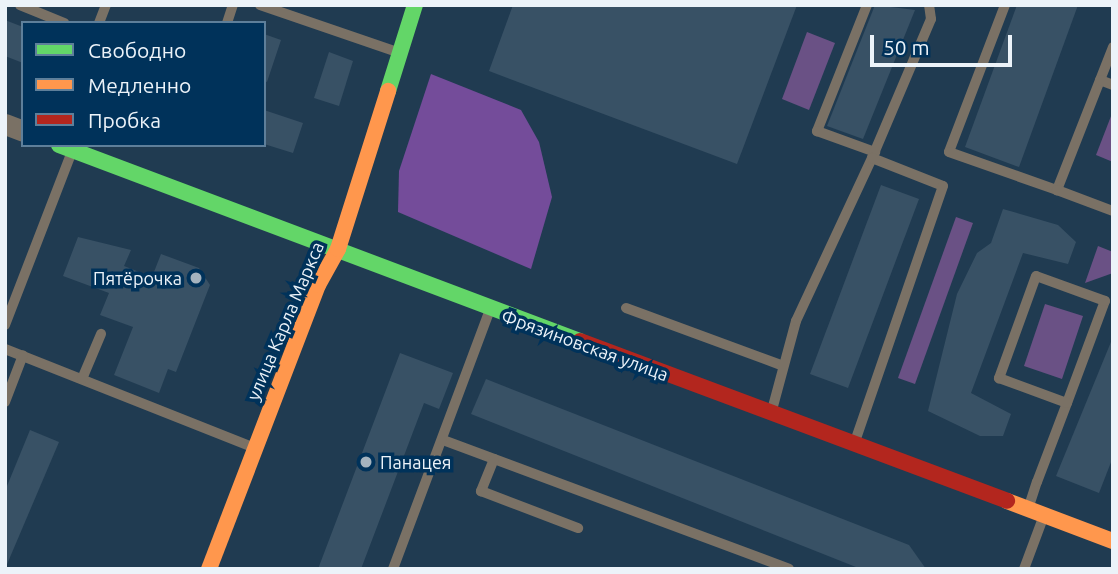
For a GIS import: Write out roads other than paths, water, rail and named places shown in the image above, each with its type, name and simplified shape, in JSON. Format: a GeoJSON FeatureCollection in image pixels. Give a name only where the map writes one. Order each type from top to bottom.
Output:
{"type":"FeatureCollection","features":[{"type":"Feature","properties":{"kind":"street","name":"улица Карла Маркса"},"geometry":{"type":"LineString","coordinates":[[209,569],[255,447],[338,249],[397,52],[415,5]]}},
{"type":"Feature","properties":{"kind":"street","name":"Фрязиновская улица"},"geometry":{"type":"LineString","coordinates":[[62,147],[338,249],[490,310],[1113,541]]}},
{"type":"Feature","properties":{"kind":"lane"},"geometry":{"type":"LineString","coordinates":[[20,5],[59,21]]}},
{"type":"Feature","properties":{"kind":"lane"},"geometry":{"type":"LineString","coordinates":[[260,5],[397,52]]}},
{"type":"Feature","properties":{"kind":"lane"},"geometry":{"type":"LineString","coordinates":[[854,444],[943,186],[817,131],[867,5]]}},
{"type":"Feature","properties":{"kind":"lane"},"geometry":{"type":"LineString","coordinates":[[771,413],[782,386],[781,365],[931,19],[929,5]]}},
{"type":"Feature","properties":{"kind":"lane"},"geometry":{"type":"LineString","coordinates":[[1005,5],[949,152],[1113,211]]}},
{"type":"Feature","properties":{"kind":"lane"},"geometry":{"type":"LineString","coordinates":[[1057,190],[1113,47]]}},
{"type":"Feature","properties":{"kind":"lane"},"geometry":{"type":"LineString","coordinates":[[1100,80],[1113,85]]}},
{"type":"Feature","properties":{"kind":"lane"},"geometry":{"type":"LineString","coordinates":[[5,325],[62,147]]}},
{"type":"Feature","properties":{"kind":"lane"},"geometry":{"type":"LineString","coordinates":[[1028,508],[1109,298],[1036,276],[999,378],[1067,403]]}},
{"type":"Feature","properties":{"kind":"lane"},"geometry":{"type":"LineString","coordinates":[[626,308],[781,365]]}},
{"type":"Feature","properties":{"kind":"lane"},"geometry":{"type":"LineString","coordinates":[[393,569],[490,310]]}},
{"type":"Feature","properties":{"kind":"lane"},"geometry":{"type":"LineString","coordinates":[[82,379],[101,334]]}},
{"type":"Feature","properties":{"kind":"lane"},"geometry":{"type":"LineString","coordinates":[[5,349],[255,447]]}},
{"type":"Feature","properties":{"kind":"lane"},"geometry":{"type":"LineString","coordinates":[[5,401],[23,355]]}},
{"type":"Feature","properties":{"kind":"lane"},"geometry":{"type":"LineString","coordinates":[[443,440],[789,569]]}},
{"type":"Feature","properties":{"kind":"lane"},"geometry":{"type":"LineString","coordinates":[[494,459],[481,491],[578,528]]}},
{"type":"Feature","properties":{"kind":"lane"},"geometry":{"type":"LineString","coordinates":[[1024,569],[1045,515]]}},
{"type":"Feature","properties":{"kind":"place","name":"Пятёрочка"},"geometry":{"type":"Point","coordinates":[196,278]}},
{"type":"Feature","properties":{"kind":"place","name":"Панацея"},"geometry":{"type":"Point","coordinates":[366,462]}}]}
